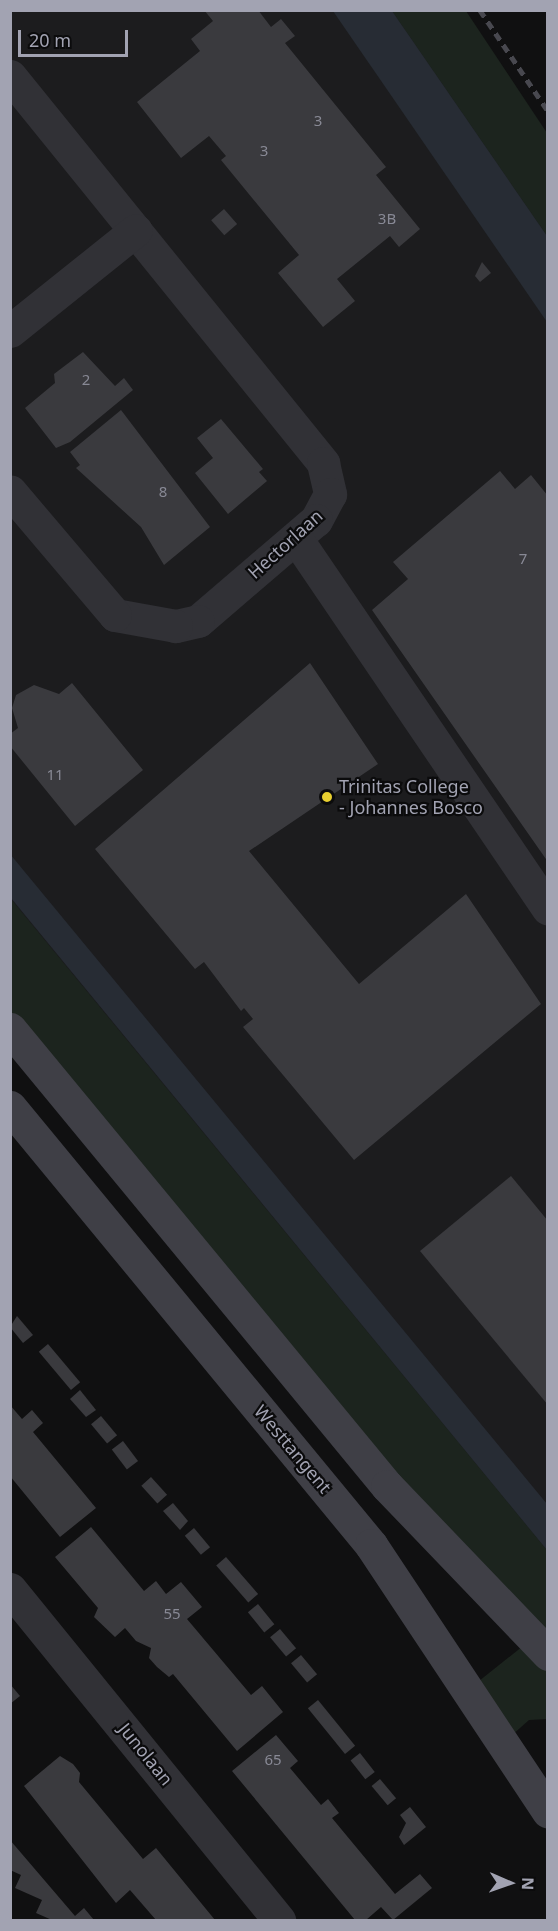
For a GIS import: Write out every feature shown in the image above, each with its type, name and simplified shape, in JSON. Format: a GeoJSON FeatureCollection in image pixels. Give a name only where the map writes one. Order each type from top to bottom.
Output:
{"type":"FeatureCollection","features":[{"type":"Feature","properties":{"kind":"main road"},"geometry":{"type":"LineString","coordinates":[[10,1029],[387,1486],[548,1654]]}},
{"type":"Feature","properties":{"kind":"main road","name":"Westtangent"},"geometry":{"type":"LineString","coordinates":[[10,1107],[371,1545],[548,1812]]}},
{"type":"Feature","properties":{"kind":"street","name":"Hectorlaan"},"geometry":{"type":"LineString","coordinates":[[10,76],[323,463],[330,478],[326,508],[296,538],[193,624],[123,619],[115,615],[10,491]]}},
{"type":"Feature","properties":{"kind":"street"},"geometry":{"type":"LineString","coordinates":[[10,331],[136,230]]}},
{"type":"Feature","properties":{"kind":"street"},"geometry":{"type":"LineString","coordinates":[[296,538],[548,909]]}},
{"type":"Feature","properties":{"kind":"street","name":"Junolaan"},"geometry":{"type":"LineString","coordinates":[[10,1589],[279,1920]]}},
{"type":"Feature","properties":{"kind":"shaded area"},"geometry":{"type":"Polygon","coordinates":[[[10,11],[446,11],[547,159],[547,1608],[11,972],[10,11]]]}},
{"type":"Feature","properties":{"kind":"shaded area"},"geometry":{"type":"Polygon","coordinates":[[[333,11],[392,11],[547,236],[547,322],[333,11]]]}},
{"type":"Feature","properties":{"kind":"shaded area"},"geometry":{"type":"Polygon","coordinates":[[[392,11],[466,11],[547,133],[547,236],[392,11]]]}},
{"type":"Feature","properties":{"kind":"shaded area"},"geometry":{"type":"Polygon","coordinates":[[[10,854],[547,1504],[547,1550],[11,898],[10,854]]]}},
{"type":"Feature","properties":{"kind":"shaded area"},"geometry":{"type":"Polygon","coordinates":[[[10,898],[547,1550],[547,1641],[319,1389],[11,1013],[10,898]]]}},
{"type":"Feature","properties":{"kind":"shaded area"},"geometry":{"type":"Polygon","coordinates":[[[523,1646],[547,1671],[547,1719],[529,1720],[511,1736],[474,1685],[523,1646]]]}},
{"type":"Feature","properties":{"kind":"building"},"geometry":{"type":"Polygon","coordinates":[[[204,10],[258,10],[271,27],[281,19],[295,36],[285,43],[386,167],[376,175],[420,229],[399,247],[390,236],[337,279],[355,301],[323,327],[278,273],[299,255],[221,160],[226,156],[209,136],[181,158],[137,102],[200,51],[191,39],[213,21],[204,10]]]}},
{"type":"Feature","properties":{"kind":"building"},"geometry":{"type":"Polygon","coordinates":[[[224,209],[237,224],[224,235],[211,220],[224,209]]]}},
{"type":"Feature","properties":{"kind":"building"},"geometry":{"type":"Polygon","coordinates":[[[482,262],[491,273],[480,282],[475,276],[482,262]]]}},
{"type":"Feature","properties":{"kind":"building"},"geometry":{"type":"Polygon","coordinates":[[[83,352],[115,386],[124,378],[133,390],[70,442],[56,448],[25,408],[55,383],[54,374],[83,352]]]}},
{"type":"Feature","properties":{"kind":"building"},"geometry":{"type":"Polygon","coordinates":[[[121,410],[210,527],[164,565],[141,527],[76,468],[80,465],[70,452],[121,410]]]}},
{"type":"Feature","properties":{"kind":"building"},"geometry":{"type":"Polygon","coordinates":[[[221,419],[263,469],[259,472],[267,481],[228,514],[195,473],[213,458],[197,438],[221,419]]]}},
{"type":"Feature","properties":{"kind":"building"},"geometry":{"type":"Polygon","coordinates":[[[500,471],[515,489],[531,475],[548,496],[548,862],[372,610],[408,579],[393,562],[500,471]]]}},
{"type":"Feature","properties":{"kind":"building"},"geometry":{"type":"Polygon","coordinates":[[[310,663],[378,764],[249,851],[359,984],[466,894],[541,1004],[354,1160],[243,1027],[253,1019],[244,1008],[241,1011],[204,962],[195,969],[95,849],[310,663]]]}},
{"type":"Feature","properties":{"kind":"building"},"geometry":{"type":"Polygon","coordinates":[[[72,683],[143,770],[75,826],[10,746],[10,734],[18,728],[12,708],[16,695],[34,685],[59,694],[72,683]]]}},
{"type":"Feature","properties":{"kind":"building"},"geometry":{"type":"Polygon","coordinates":[[[511,1176],[548,1221],[548,1405],[420,1251],[511,1176]]]}},
{"type":"Feature","properties":{"kind":"building"},"geometry":{"type":"Polygon","coordinates":[[[17,1316],[33,1335],[23,1343],[10,1327],[17,1316]]]}},
{"type":"Feature","properties":{"kind":"building"},"geometry":{"type":"Polygon","coordinates":[[[48,1344],[80,1382],[71,1390],[39,1352],[48,1344]]]}},
{"type":"Feature","properties":{"kind":"building"},"geometry":{"type":"Polygon","coordinates":[[[80,1390],[96,1410],[86,1417],[70,1399],[80,1390]]]}},
{"type":"Feature","properties":{"kind":"building"},"geometry":{"type":"Polygon","coordinates":[[[10,1405],[22,1419],[32,1410],[43,1423],[33,1432],[96,1508],[60,1537],[10,1476],[10,1405]]]}},
{"type":"Feature","properties":{"kind":"building"},"geometry":{"type":"Polygon","coordinates":[[[101,1416],[117,1435],[107,1444],[91,1424],[101,1416]]]}},
{"type":"Feature","properties":{"kind":"building"},"geometry":{"type":"Polygon","coordinates":[[[123,1441],[138,1461],[127,1469],[112,1449],[123,1441]]]}},
{"type":"Feature","properties":{"kind":"building"},"geometry":{"type":"Polygon","coordinates":[[[151,1477],[167,1495],[157,1504],[141,1486],[151,1477]]]}},
{"type":"Feature","properties":{"kind":"building"},"geometry":{"type":"Polygon","coordinates":[[[173,1503],[188,1521],[180,1530],[163,1511],[173,1503]]]}},
{"type":"Feature","properties":{"kind":"building"},"geometry":{"type":"Polygon","coordinates":[[[91,1527],[144,1591],[156,1581],[166,1594],[181,1582],[202,1607],[187,1619],[251,1695],[262,1686],[283,1712],[237,1751],[173,1674],[169,1677],[149,1658],[151,1648],[136,1641],[125,1628],[115,1637],[94,1617],[98,1608],[55,1557],[91,1527]]]}},
{"type":"Feature","properties":{"kind":"building"},"geometry":{"type":"Polygon","coordinates":[[[194,1528],[210,1547],[201,1555],[185,1536],[194,1528]]]}},
{"type":"Feature","properties":{"kind":"building"},"geometry":{"type":"Polygon","coordinates":[[[226,1557],[258,1594],[248,1603],[216,1566],[226,1557]]]}},
{"type":"Feature","properties":{"kind":"building"},"geometry":{"type":"Polygon","coordinates":[[[258,1604],[274,1624],[264,1632],[248,1612],[258,1604]]]}},
{"type":"Feature","properties":{"kind":"building"},"geometry":{"type":"Polygon","coordinates":[[[280,1629],[296,1648],[286,1657],[270,1637],[280,1629]]]}},
{"type":"Feature","properties":{"kind":"building"},"geometry":{"type":"Polygon","coordinates":[[[301,1655],[317,1674],[307,1683],[291,1663],[301,1655]]]}},
{"type":"Feature","properties":{"kind":"building"},"geometry":{"type":"Polygon","coordinates":[[[10,1684],[20,1696],[10,1704],[10,1684]]]}},
{"type":"Feature","properties":{"kind":"building"},"geometry":{"type":"Polygon","coordinates":[[[318,1700],[355,1746],[345,1754],[308,1708],[318,1700]]]}},
{"type":"Feature","properties":{"kind":"building"},"geometry":{"type":"Polygon","coordinates":[[[276,1735],[298,1761],[290,1768],[321,1805],[328,1799],[339,1813],[332,1818],[395,1894],[420,1874],[432,1888],[393,1920],[381,1907],[366,1920],[355,1920],[232,1771],[276,1735]]]}},
{"type":"Feature","properties":{"kind":"building"},"geometry":{"type":"Polygon","coordinates":[[[360,1753],[375,1772],[365,1779],[351,1760],[360,1753]]]}},
{"type":"Feature","properties":{"kind":"building"},"geometry":{"type":"Polygon","coordinates":[[[60,1756],[73,1764],[80,1773],[79,1782],[143,1859],[156,1848],[215,1920],[156,1920],[130,1890],[116,1903],[24,1786],[60,1756]]]}},
{"type":"Feature","properties":{"kind":"building"},"geometry":{"type":"Polygon","coordinates":[[[380,1779],[396,1798],[388,1805],[372,1786],[380,1779]]]}},
{"type":"Feature","properties":{"kind":"building"},"geometry":{"type":"Polygon","coordinates":[[[410,1807],[426,1827],[404,1845],[399,1837],[406,1823],[400,1815],[410,1807]]]}},
{"type":"Feature","properties":{"kind":"building"},"geometry":{"type":"Polygon","coordinates":[[[10,1840],[75,1916],[84,1908],[94,1920],[52,1920],[36,1913],[42,1900],[15,1888],[21,1875],[10,1870],[10,1840]]]}},
{"type":"Feature","properties":{"kind":"railway"},"geometry":{"type":"LineString","coordinates":[[480,10],[548,111]]}},
{"type":"Feature","properties":{"kind":"place","name":"Trinitas College - Johannes Bosco"},"geometry":{"type":"Point","coordinates":[327,797]}}]}
